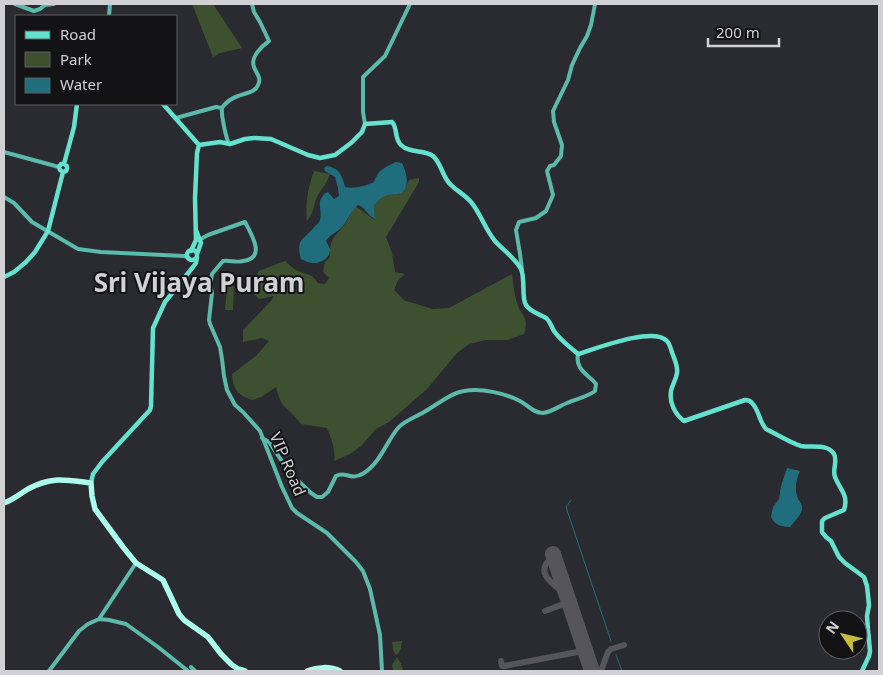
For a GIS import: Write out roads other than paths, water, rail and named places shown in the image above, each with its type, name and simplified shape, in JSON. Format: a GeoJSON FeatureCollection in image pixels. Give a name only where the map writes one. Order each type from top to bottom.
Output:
{"type":"FeatureCollection","features":[{"type":"Feature","properties":{"kind":"highway"},"geometry":{"type":"LineString","coordinates":[[4,503],[34,486],[54,479],[91,483],[95,509],[122,547],[136,563],[163,580],[179,614],[184,620],[208,637],[232,666],[245,671]]}},
{"type":"Feature","properties":{"kind":"highway"},"geometry":{"type":"LineString","coordinates":[[307,671],[334,668],[340,671]]}},
{"type":"Feature","properties":{"kind":"main road"},"geometry":{"type":"LineString","coordinates":[[15,4],[34,11],[45,5],[54,4]]}},
{"type":"Feature","properties":{"kind":"main road"},"geometry":{"type":"LineString","coordinates":[[230,144],[226,138],[227,134],[221,113],[222,108],[237,96],[256,89],[259,76],[253,61],[262,46],[269,41],[254,12],[252,4]]}},
{"type":"Feature","properties":{"kind":"main road"},"geometry":{"type":"LineString","coordinates":[[200,145],[220,142],[230,144],[254,138],[271,139],[308,156],[320,158],[336,154],[362,132],[365,124],[363,77],[385,56],[410,4]]}},
{"type":"Feature","properties":{"kind":"main road"},"geometry":{"type":"LineString","coordinates":[[578,354],[554,331],[548,320],[528,308],[524,302],[522,270],[516,230],[519,222],[536,218],[546,211],[553,195],[547,171],[562,156],[562,145],[554,122],[553,112],[568,80],[572,65],[587,36],[596,4]]}},
{"type":"Feature","properties":{"kind":"main road"},"geometry":{"type":"LineString","coordinates":[[4,277],[14,272],[26,262],[48,232],[62,168],[74,126],[77,105]]}},
{"type":"Feature","properties":{"kind":"main road"},"geometry":{"type":"LineString","coordinates":[[164,105],[200,145]]}},
{"type":"Feature","properties":{"kind":"main road"},"geometry":{"type":"LineString","coordinates":[[176,118],[216,106],[222,108]]}},
{"type":"Feature","properties":{"kind":"main road"},"geometry":{"type":"LineString","coordinates":[[365,124],[392,122],[395,126],[399,143],[402,146],[408,150],[428,153],[434,158],[450,185],[471,202],[484,226],[522,270]]}},
{"type":"Feature","properties":{"kind":"main road"},"geometry":{"type":"LineString","coordinates":[[200,145],[197,153],[195,243],[197,247],[201,246]]}},
{"type":"Feature","properties":{"kind":"main road"},"geometry":{"type":"LineString","coordinates":[[4,152],[62,168]]}},
{"type":"Feature","properties":{"kind":"main road"},"geometry":{"type":"LineString","coordinates":[[4,197],[14,203],[32,222],[78,249],[179,256],[194,260],[201,246],[211,234]]}},
{"type":"Feature","properties":{"kind":"main road","name":"VIP Road"},"geometry":{"type":"LineString","coordinates":[[211,234],[245,222],[256,244],[254,255],[248,259],[242,262],[223,261],[212,274],[210,284],[212,293],[209,320],[220,347],[227,390],[235,405],[260,431],[282,488],[292,508],[327,533],[363,571],[370,589],[380,635],[382,671]]}},
{"type":"Feature","properties":{"kind":"main road"},"geometry":{"type":"LineString","coordinates":[[195,229],[201,246]]}},
{"type":"Feature","properties":{"kind":"main road"},"geometry":{"type":"LineString","coordinates":[[190,271],[188,254],[195,243],[211,234]]}},
{"type":"Feature","properties":{"kind":"main road"},"geometry":{"type":"LineString","coordinates":[[91,483],[93,474],[102,462],[150,410],[153,328],[164,302],[196,263],[197,255],[195,251],[190,251],[179,256]]}},
{"type":"Feature","properties":{"kind":"main road"},"geometry":{"type":"LineString","coordinates":[[578,354],[645,336],[661,338],[666,340],[677,369],[671,397],[677,416],[684,421],[749,400],[766,429],[802,446],[826,447],[833,452],[836,458],[835,477],[845,496],[846,504],[844,510],[822,521],[822,532],[831,541],[845,563],[864,577],[867,586],[870,651],[862,671]]}},
{"type":"Feature","properties":{"kind":"main road"},"geometry":{"type":"LineString","coordinates":[[262,438],[269,442],[290,473],[315,496],[322,497],[328,492],[336,476],[341,474],[354,477],[369,469],[400,426],[456,393],[478,390],[498,393],[517,400],[533,411],[540,413],[549,412],[590,394],[595,391],[596,384],[577,362],[578,354]]}},
{"type":"Feature","properties":{"kind":"main road"},"geometry":{"type":"LineString","coordinates":[[100,620],[136,563]]}},
{"type":"Feature","properties":{"kind":"main road"},"geometry":{"type":"LineString","coordinates":[[49,671],[79,631],[88,624],[100,620],[126,624],[189,669],[195,671]]}},
{"type":"Feature","properties":{"kind":"water"},"geometry":{"type":"Polygon","coordinates":[[[396,162],[402,163],[405,170],[407,183],[404,190],[400,193],[384,196],[378,201],[374,206],[375,219],[358,205],[341,228],[326,241],[330,252],[325,259],[313,263],[301,259],[299,252],[300,243],[320,221],[321,198],[328,192],[334,199],[339,196],[335,177],[325,171],[324,168],[327,166],[337,170],[345,187],[348,188],[374,182],[382,169],[396,162]]]}},
{"type":"Feature","properties":{"kind":"water"},"geometry":{"type":"Polygon","coordinates":[[[787,468],[800,471],[796,488],[802,508],[800,514],[790,527],[779,525],[771,517],[773,507],[779,499],[787,468]]]}},
{"type":"Feature","properties":{"kind":"waterway"},"geometry":{"type":"LineString","coordinates":[[571,500],[566,507],[611,641]]}},
{"type":"Feature","properties":{"kind":"waterway"},"geometry":{"type":"LineString","coordinates":[[616,655],[622,671]]}},
{"type":"Feature","properties":{"kind":"district","name":"Sri Vijaya Puram"},"geometry":{"type":"Point","coordinates":[199,283]}}]}
